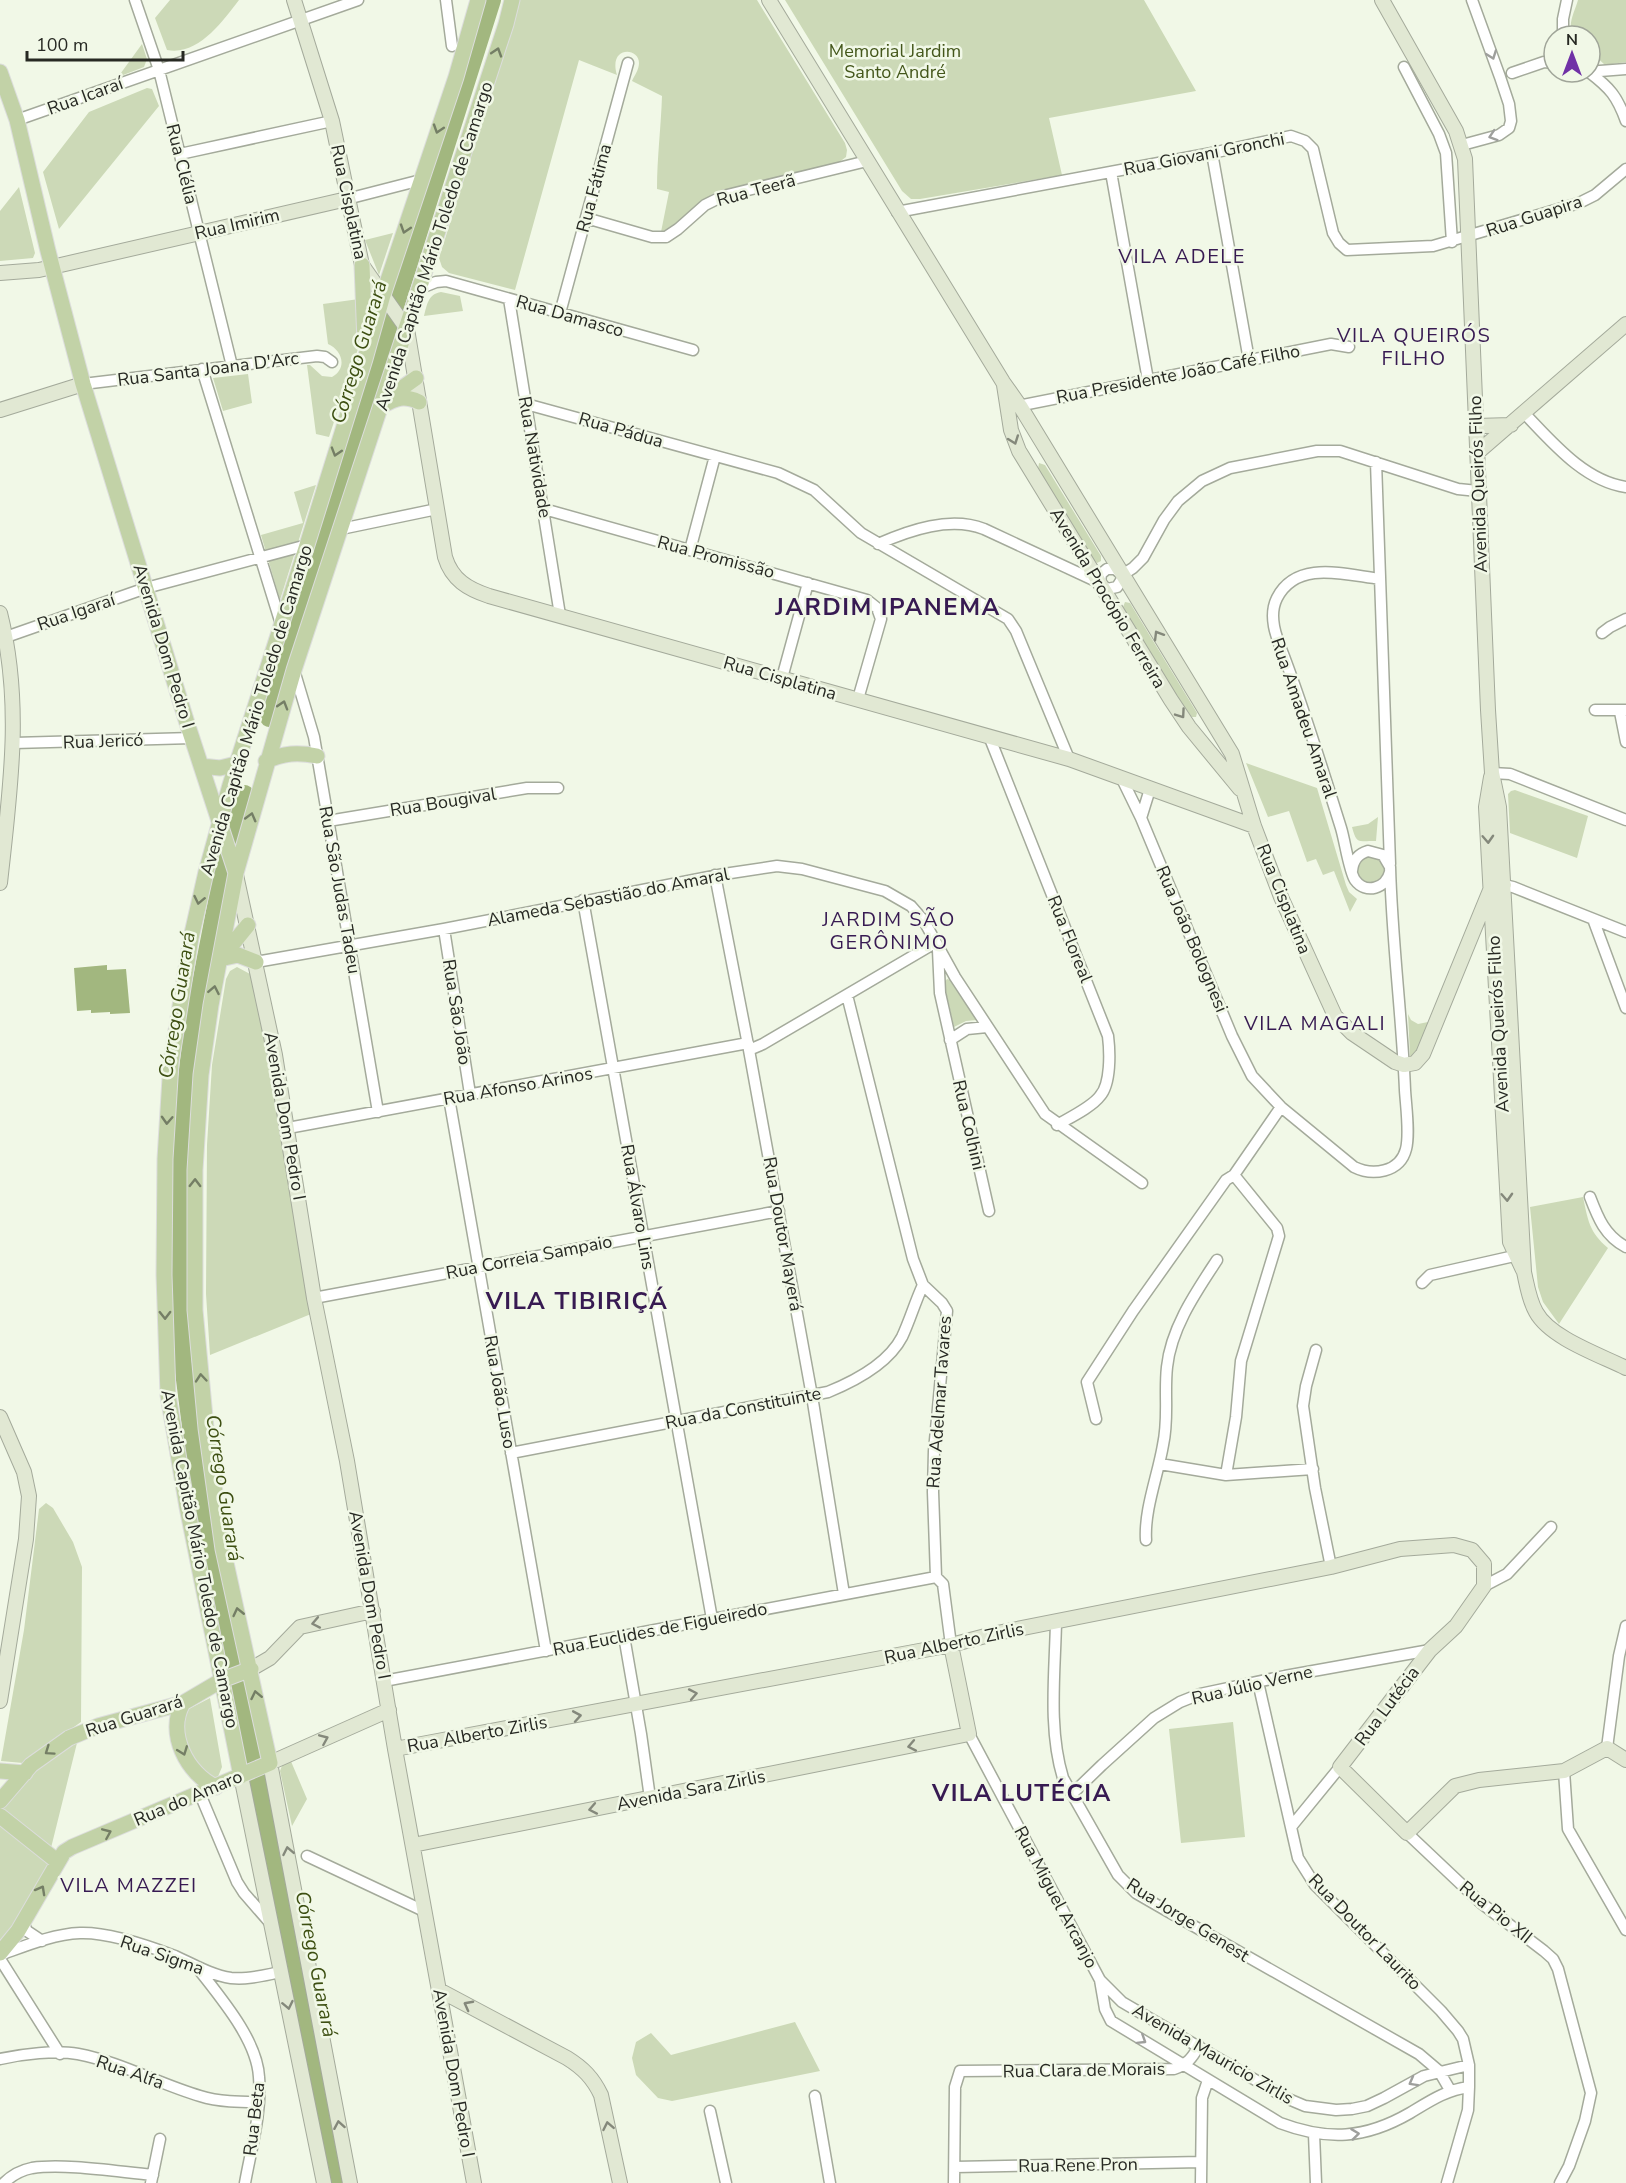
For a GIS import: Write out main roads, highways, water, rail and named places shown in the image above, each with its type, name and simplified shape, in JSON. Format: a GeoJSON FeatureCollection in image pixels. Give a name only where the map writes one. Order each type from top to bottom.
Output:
{"type":"FeatureCollection","features":[{"type":"Feature","properties":{"kind":"main road","name":"Avenida Capitão Mário Toledo de Camargo"},"geometry":{"type":"LineString","coordinates":[[256,1769],[236,1674],[187,1507],[169,1402],[165,1359],[164,1275],[165,1159],[171,1062],[191,938],[206,872],[236,764],[282,626],[365,359],[387,301],[421,180],[456,77],[478,0]]}},
{"type":"Feature","properties":{"kind":"main road","name":"Avenida Capitão Mário Toledo de Camargo"},"geometry":{"type":"LineString","coordinates":[[256,1769],[236,1674],[224,1548],[206,1428],[195,1310],[197,1121],[201,1076],[234,868],[294,670],[383,404],[404,324],[421,288],[503,35],[512,0]]}},
{"type":"Feature","properties":{"kind":"main road","name":"Avenida Dom Pedro I"},"geometry":{"type":"LineString","coordinates":[[0,72],[17,120],[83,384],[234,868]]}},
{"type":"Feature","properties":{"kind":"main road"},"geometry":{"type":"LineString","coordinates":[[362,265],[365,359]]}},
{"type":"Feature","properties":{"kind":"main road"},"geometry":{"type":"LineString","coordinates":[[383,404],[416,378]]}},
{"type":"Feature","properties":{"kind":"main road"},"geometry":{"type":"LineString","coordinates":[[383,404],[399,398],[409,398],[419,402]]}},
{"type":"Feature","properties":{"kind":"main road"},"geometry":{"type":"LineString","coordinates":[[266,761],[280,755],[295,753],[317,756]]}},
{"type":"Feature","properties":{"kind":"main road"},"geometry":{"type":"LineString","coordinates":[[201,766],[220,768],[236,764]]}},
{"type":"Feature","properties":{"kind":"main road"},"geometry":{"type":"LineString","coordinates":[[220,959],[248,925]]}},
{"type":"Feature","properties":{"kind":"main road"},"geometry":{"type":"LineString","coordinates":[[220,959],[238,955],[256,963]]}},
{"type":"Feature","properties":{"kind":"main road","name":"Rua Guarará"},"geometry":{"type":"LineString","coordinates":[[0,1801],[31,1765],[52,1749],[79,1734],[98,1726],[183,1702],[236,1674]]}},
{"type":"Feature","properties":{"kind":"main road"},"geometry":{"type":"LineString","coordinates":[[183,1702],[176,1718],[176,1729],[190,1767],[205,1782],[216,1787]]}},
{"type":"Feature","properties":{"kind":"main road","name":"Rua do Amaro"},"geometry":{"type":"LineString","coordinates":[[58,1862],[64,1852],[72,1847],[256,1769]]}},
{"type":"Feature","properties":{"kind":"main road"},"geometry":{"type":"LineString","coordinates":[[0,1771],[25,1773]]}},
{"type":"Feature","properties":{"kind":"main road"},"geometry":{"type":"LineString","coordinates":[[0,1816],[58,1862],[23,1923],[0,1955]]}},
{"type":"Feature","properties":{"kind":"waterway","name":"Córrego Guarará"},"geometry":{"type":"LineString","coordinates":[[269,718],[492,0]]}},
{"type":"Feature","properties":{"kind":"waterway","name":"Córrego Guarará"},"geometry":{"type":"LineString","coordinates":[[245,794],[226,855],[194,1019],[180,1137],[178,1273],[183,1364],[202,1512],[338,2183]]}},
{"type":"Feature","properties":{"kind":"district","name":"VILA ADELE"},"geometry":{"type":"Point","coordinates":[1182,256]}},
{"type":"Feature","properties":{"kind":"district","name":"VILA QUEIRÓS FILHO"},"geometry":{"type":"Point","coordinates":[1414,346]}},
{"type":"Feature","properties":{"kind":"district","name":"JARDIM IPANEMA"},"geometry":{"type":"Point","coordinates":[888,607]}},
{"type":"Feature","properties":{"kind":"district","name":"JARDIM SÃO GERÔNIMO"},"geometry":{"type":"Point","coordinates":[889,930]}},
{"type":"Feature","properties":{"kind":"district","name":"VILA MAGALI"},"geometry":{"type":"Point","coordinates":[1315,1023]}},
{"type":"Feature","properties":{"kind":"district","name":"VILA TIBIRIÇÁ"},"geometry":{"type":"Point","coordinates":[577,1301]}},
{"type":"Feature","properties":{"kind":"district","name":"VILA LUTÉCIA"},"geometry":{"type":"Point","coordinates":[1022,1793]}},
{"type":"Feature","properties":{"kind":"district","name":"VILA MAZZEI"},"geometry":{"type":"Point","coordinates":[129,1885]}},
{"type":"Feature","properties":{"kind":"park label","name":"Memorial Jardim Santo André"},"geometry":{"type":"Point","coordinates":[895,61]}}]}
